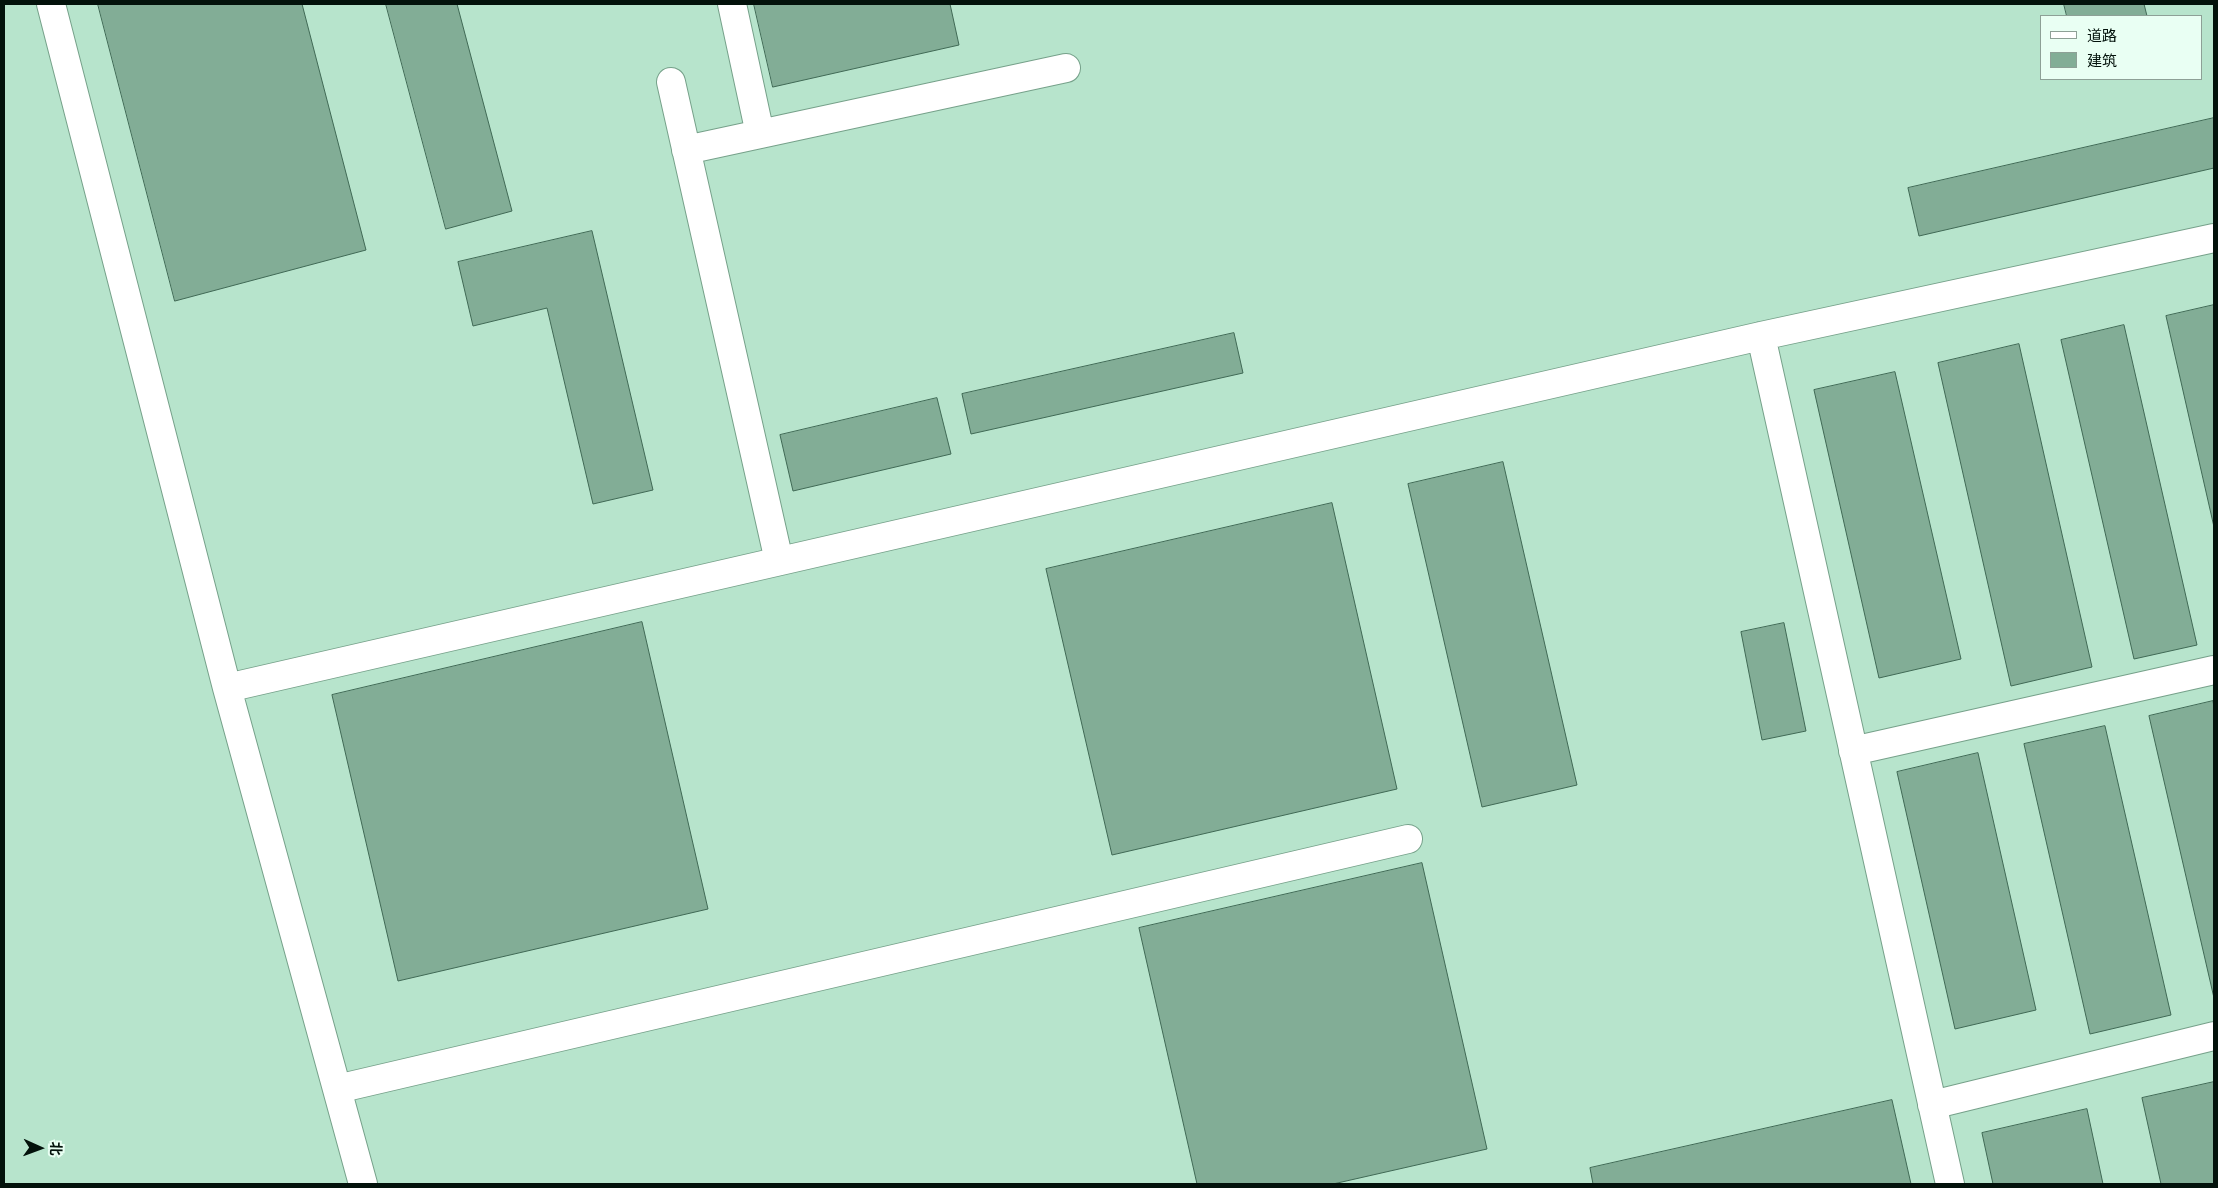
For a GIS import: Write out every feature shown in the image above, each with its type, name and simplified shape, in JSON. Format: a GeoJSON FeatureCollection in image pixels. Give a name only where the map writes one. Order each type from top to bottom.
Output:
{"type":"FeatureCollection","features":[{"type":"Feature","properties":{"kind":"street"},"geometry":{"type":"LineString","coordinates":[[51,4],[227,688],[363,1184]]}},
{"type":"Feature","properties":{"kind":"street"},"geometry":{"type":"LineString","coordinates":[[732,4],[760,134]]}},
{"type":"Feature","properties":{"kind":"street"},"geometry":{"type":"LineString","coordinates":[[686,150],[1066,68]]}},
{"type":"Feature","properties":{"kind":"street"},"geometry":{"type":"LineString","coordinates":[[671,82],[779,561]]}},
{"type":"Feature","properties":{"kind":"street"},"geometry":{"type":"LineString","coordinates":[[227,688],[1761,336],[2214,238]]}},
{"type":"Feature","properties":{"kind":"street"},"geometry":{"type":"LineString","coordinates":[[1761,336],[1950,1184]]}},
{"type":"Feature","properties":{"kind":"street"},"geometry":{"type":"LineString","coordinates":[[1853,751],[2214,670]]}},
{"type":"Feature","properties":{"kind":"street"},"geometry":{"type":"LineString","coordinates":[[337,1089],[1408,839]]}},
{"type":"Feature","properties":{"kind":"street"},"geometry":{"type":"LineString","coordinates":[[1932,1105],[2214,1036]]}},
{"type":"Feature","properties":{"kind":"building"},"geometry":{"type":"Polygon","coordinates":[[[98,4],[302,4],[366,250],[175,301],[98,4]]]}},
{"type":"Feature","properties":{"kind":"building"},"geometry":{"type":"Polygon","coordinates":[[[386,4],[457,4],[512,211],[446,229],[386,4]]]}},
{"type":"Feature","properties":{"kind":"building"},"geometry":{"type":"Polygon","coordinates":[[[754,4],[950,4],[959,45],[773,87],[754,4]]]}},
{"type":"Feature","properties":{"kind":"building"},"geometry":{"type":"Polygon","coordinates":[[[2064,4],[2144,4],[2147,15],[2067,15],[2064,4]]]}},
{"type":"Feature","properties":{"kind":"building"},"geometry":{"type":"Polygon","coordinates":[[[2214,118],[2214,168],[1919,236],[1908,188],[2214,118]]]}},
{"type":"Feature","properties":{"kind":"building"},"geometry":{"type":"Polygon","coordinates":[[[592,231],[653,490],[593,504],[547,308],[473,326],[458,262],[592,231]]]}},
{"type":"Feature","properties":{"kind":"building"},"geometry":{"type":"Polygon","coordinates":[[[2214,305],[2214,527],[2166,316],[2214,305]]]}},
{"type":"Feature","properties":{"kind":"building"},"geometry":{"type":"Polygon","coordinates":[[[2124,325],[2197,645],[2134,659],[2061,340],[2124,325]]]}},
{"type":"Feature","properties":{"kind":"building"},"geometry":{"type":"Polygon","coordinates":[[[1234,333],[1243,373],[971,434],[962,394],[1234,333]]]}},
{"type":"Feature","properties":{"kind":"building"},"geometry":{"type":"Polygon","coordinates":[[[2019,344],[2092,667],[2011,686],[1938,363],[2019,344]]]}},
{"type":"Feature","properties":{"kind":"building"},"geometry":{"type":"Polygon","coordinates":[[[1895,372],[1961,659],[1879,678],[1814,390],[1895,372]]]}},
{"type":"Feature","properties":{"kind":"building"},"geometry":{"type":"Polygon","coordinates":[[[937,398],[951,454],[793,491],[780,435],[937,398]]]}},
{"type":"Feature","properties":{"kind":"building"},"geometry":{"type":"Polygon","coordinates":[[[1503,462],[1577,785],[1482,807],[1408,484],[1503,462]]]}},
{"type":"Feature","properties":{"kind":"building"},"geometry":{"type":"Polygon","coordinates":[[[1332,503],[1397,789],[1112,855],[1046,569],[1332,503]]]}},
{"type":"Feature","properties":{"kind":"building"},"geometry":{"type":"Polygon","coordinates":[[[642,622],[708,909],[398,981],[332,695],[642,622]]]}},
{"type":"Feature","properties":{"kind":"building"},"geometry":{"type":"Polygon","coordinates":[[[1784,623],[1806,731],[1762,740],[1741,632],[1784,623]]]}},
{"type":"Feature","properties":{"kind":"building"},"geometry":{"type":"Polygon","coordinates":[[[2213,701],[2214,707],[2214,998],[2149,716],[2213,701]]]}},
{"type":"Feature","properties":{"kind":"building"},"geometry":{"type":"Polygon","coordinates":[[[2105,726],[2171,1015],[2090,1034],[2024,744],[2105,726]]]}},
{"type":"Feature","properties":{"kind":"building"},"geometry":{"type":"Polygon","coordinates":[[[1978,753],[2036,1010],[1955,1029],[1897,772],[1978,753]]]}},
{"type":"Feature","properties":{"kind":"building"},"geometry":{"type":"Polygon","coordinates":[[[1422,863],[1487,1149],[1333,1184],[1197,1184],[1139,928],[1422,863]]]}},
{"type":"Feature","properties":{"kind":"building"},"geometry":{"type":"Polygon","coordinates":[[[2214,1082],[2214,1184],[2161,1184],[2142,1098],[2214,1082]]]}},
{"type":"Feature","properties":{"kind":"building"},"geometry":{"type":"Polygon","coordinates":[[[1892,1100],[1911,1184],[1593,1184],[1590,1168],[1892,1100]]]}},
{"type":"Feature","properties":{"kind":"building"},"geometry":{"type":"Polygon","coordinates":[[[2087,1109],[2103,1184],[1993,1184],[1982,1133],[2087,1109]]]}}]}
